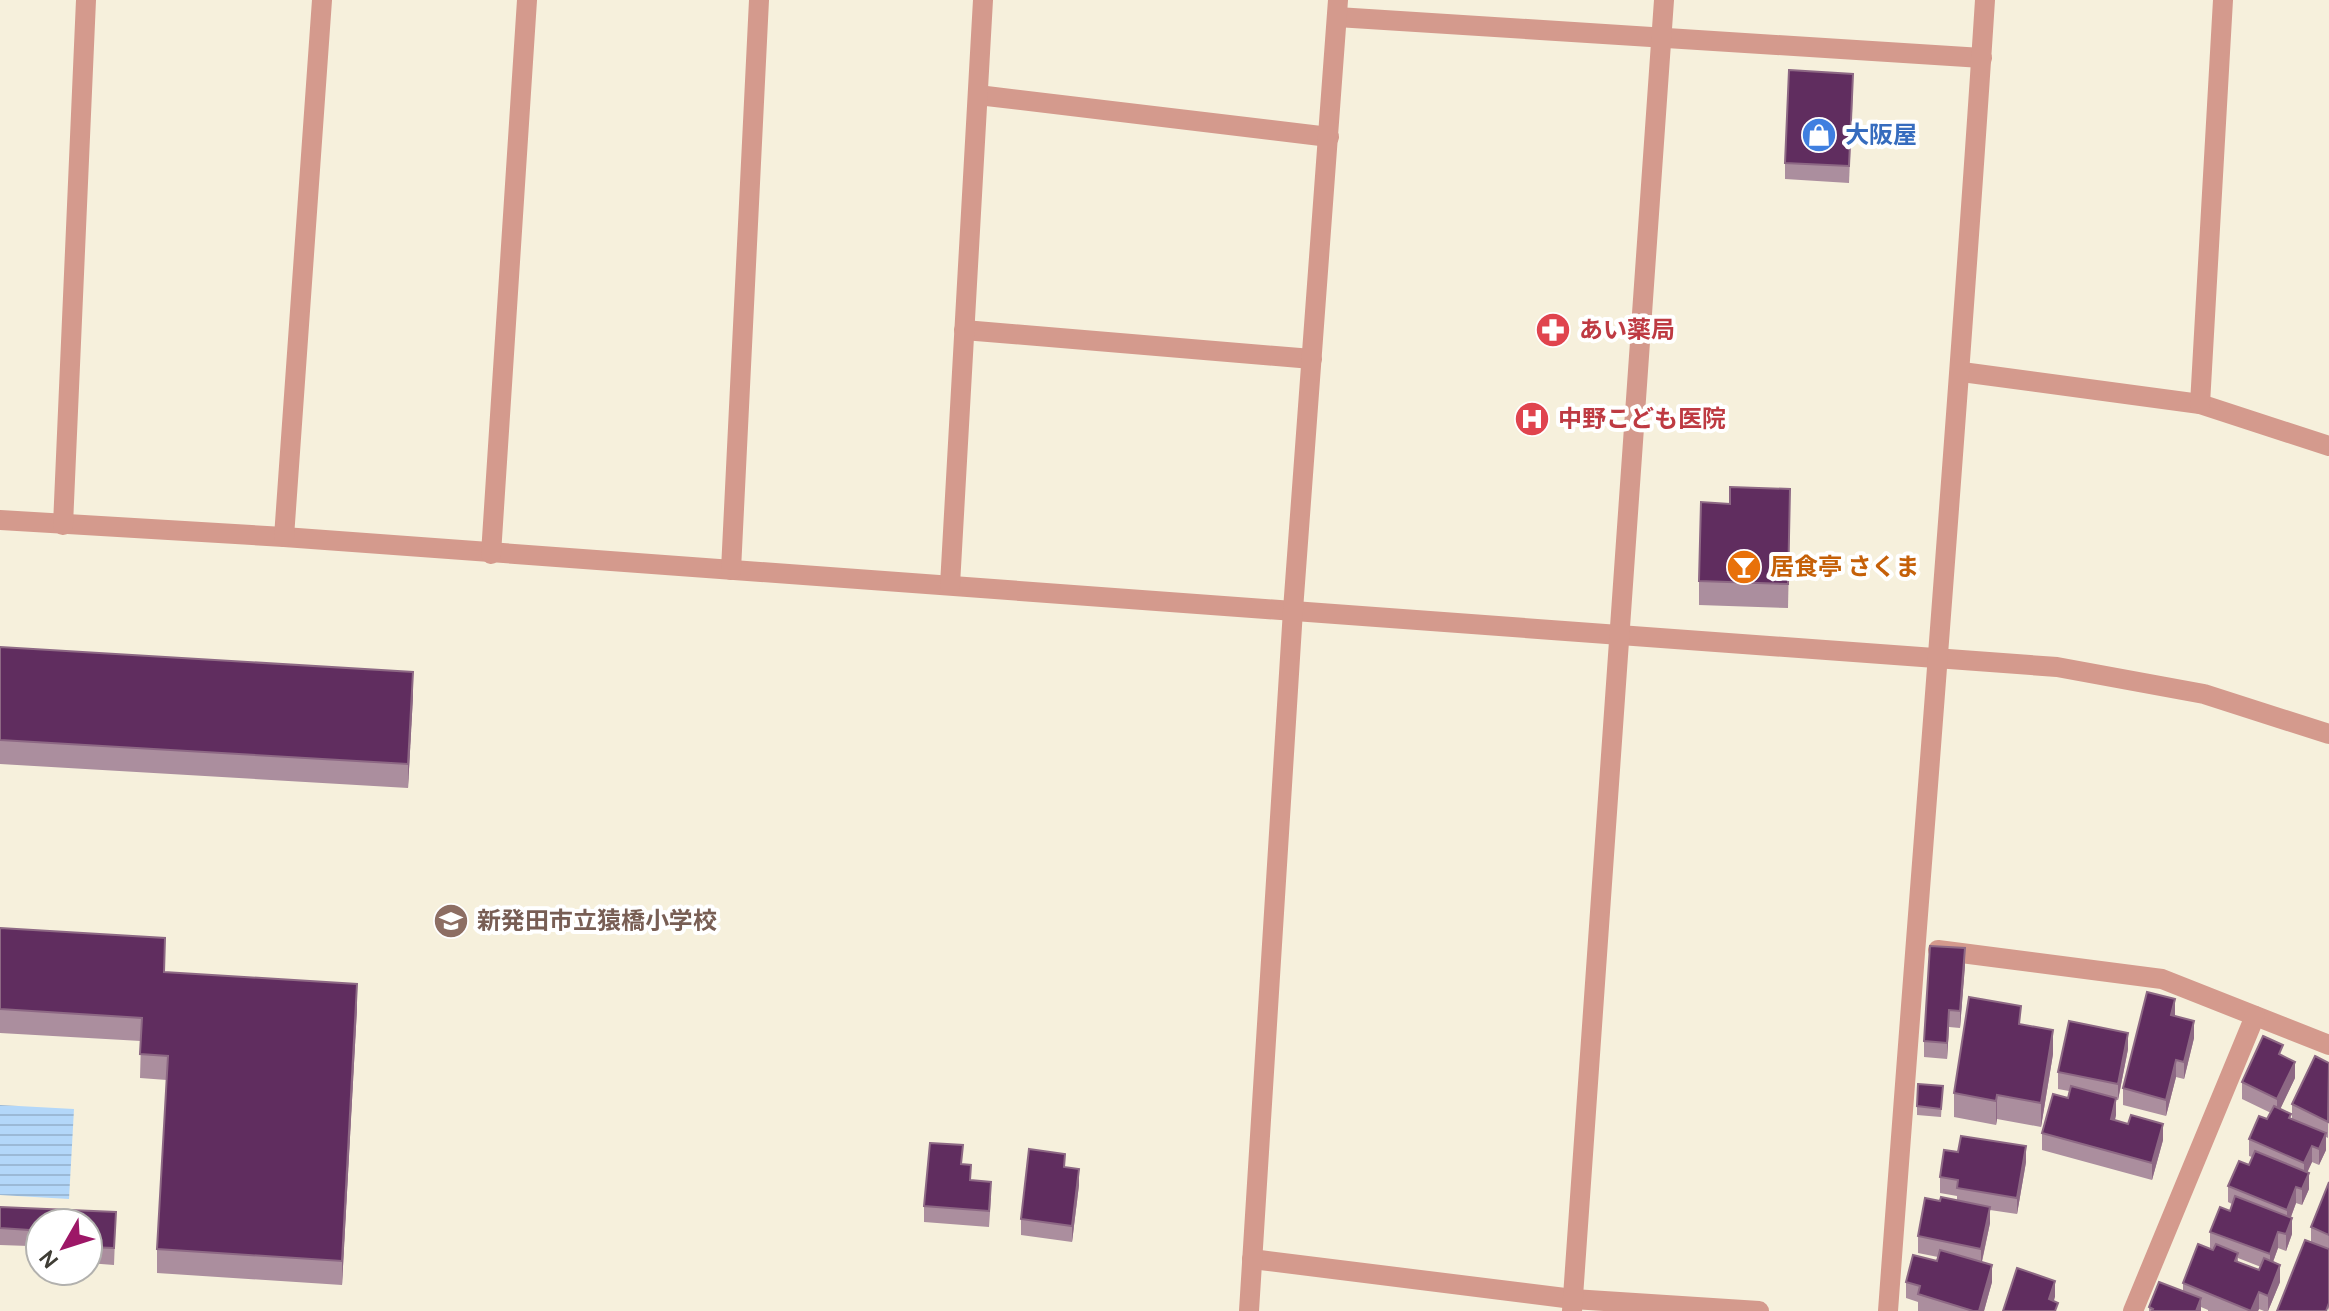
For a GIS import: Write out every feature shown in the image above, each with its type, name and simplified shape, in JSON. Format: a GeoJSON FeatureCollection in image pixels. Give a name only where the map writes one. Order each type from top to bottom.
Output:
{"type":"FeatureCollection","features":[{"type":"Feature","properties":{"kind":"street"},"geometry":{"type":"LineString","coordinates":[[63,525],[86,0]]}},
{"type":"Feature","properties":{"kind":"street"},"geometry":{"type":"LineString","coordinates":[[284,537],[322,0]]}},
{"type":"Feature","properties":{"kind":"street"},"geometry":{"type":"LineString","coordinates":[[491,554],[527,0]]}},
{"type":"Feature","properties":{"kind":"street"},"geometry":{"type":"LineString","coordinates":[[731,570],[759,0]]}},
{"type":"Feature","properties":{"kind":"street"},"geometry":{"type":"LineString","coordinates":[[950,585],[983,0]]}},
{"type":"Feature","properties":{"kind":"street"},"geometry":{"type":"LineString","coordinates":[[1573,1305],[1664,0]]}},
{"type":"Feature","properties":{"kind":"street"},"geometry":{"type":"LineString","coordinates":[[1888,1311],[1936,657],[1962,372],[1985,0]]}},
{"type":"Feature","properties":{"kind":"street"},"geometry":{"type":"LineString","coordinates":[[2200,404],[2223,0]]}},
{"type":"Feature","properties":{"kind":"street"},"geometry":{"type":"LineString","coordinates":[[1249,1311],[1293,610],[1338,8],[1662,38],[1982,58]]}},
{"type":"Feature","properties":{"kind":"street"},"geometry":{"type":"LineString","coordinates":[[978,95],[1329,137]]}},
{"type":"Feature","properties":{"kind":"street"},"geometry":{"type":"LineString","coordinates":[[964,330],[1312,359]]}},
{"type":"Feature","properties":{"kind":"street"},"geometry":{"type":"LineString","coordinates":[[1962,372],[2200,404],[2329,446]]}},
{"type":"Feature","properties":{"kind":"street"},"geometry":{"type":"LineString","coordinates":[[0,520],[284,537],[2057,667],[2204,694],[2329,734]]}},
{"type":"Feature","properties":{"kind":"street"},"geometry":{"type":"LineString","coordinates":[[1915,947],[2162,979],[2329,1045]]}},
{"type":"Feature","properties":{"kind":"street"},"geometry":{"type":"LineString","coordinates":[[2133,1311],[2255,1016]]}},
{"type":"Feature","properties":{"kind":"street"},"geometry":{"type":"LineString","coordinates":[[1252,1259],[1573,1305],[1759,1311]]}},
{"type":"Feature","properties":{"kind":"water"},"geometry":{"type":"Polygon","coordinates":[[[0,1105],[74,1109],[69,1199],[0,1195],[0,1105]]]}},
{"type":"Feature","properties":{"kind":"building","name":"大阪屋"},"geometry":{"type":"Polygon","coordinates":[[[1789,70],[1853,74],[1849,166],[1785,163],[1789,70]]]}},
{"type":"Feature","properties":{"kind":"building","name":"居食亭 さくま"},"geometry":{"type":"Polygon","coordinates":[[[1730,487],[1790,489],[1788,584],[1699,581],[1701,502],[1730,504],[1730,487]]]}},
{"type":"Feature","properties":{"kind":"building"},"geometry":{"type":"Polygon","coordinates":[[[0,647],[413,672],[408,764],[0,740],[0,647]]]}},
{"type":"Feature","properties":{"kind":"building"},"geometry":{"type":"Polygon","coordinates":[[[0,928],[165,938],[164,972],[357,984],[342,1261],[157,1249],[168,1056],[140,1054],[142,1018],[0,1009],[0,928]]]}},
{"type":"Feature","properties":{"kind":"building"},"geometry":{"type":"Polygon","coordinates":[[[1930,946],[1965,948],[1960,1011],[1949,1010],[1947,1043],[1924,1041],[1930,946]]]}},
{"type":"Feature","properties":{"kind":"building"},"geometry":{"type":"Polygon","coordinates":[[[2147,992],[2175,999],[2171,1015],[2194,1021],[2184,1062],[2176,1060],[2166,1100],[2123,1088],[2147,992]]]}},
{"type":"Feature","properties":{"kind":"building"},"geometry":{"type":"Polygon","coordinates":[[[1969,997],[2021,1006],[2019,1024],[2053,1030],[2041,1103],[1997,1095],[1996,1101],[1954,1093],[1969,997]]]}},
{"type":"Feature","properties":{"kind":"building"},"geometry":{"type":"Polygon","coordinates":[[[2069,1021],[2128,1033],[2118,1084],[2058,1072],[2069,1021]]]}},
{"type":"Feature","properties":{"kind":"building"},"geometry":{"type":"Polygon","coordinates":[[[2263,1036],[2283,1045],[2279,1054],[2295,1062],[2277,1099],[2242,1082],[2263,1036]]]}},
{"type":"Feature","properties":{"kind":"building"},"geometry":{"type":"Polygon","coordinates":[[[2315,1056],[2329,1063],[2328,1122],[2292,1104],[2315,1056]]]}},
{"type":"Feature","properties":{"kind":"building"},"geometry":{"type":"Polygon","coordinates":[[[1918,1084],[1943,1086],[1941,1109],[1917,1106],[1918,1084]]]}},
{"type":"Feature","properties":{"kind":"building"},"geometry":{"type":"Polygon","coordinates":[[[2071,1086],[2116,1098],[2111,1119],[2128,1124],[2131,1115],[2163,1124],[2152,1163],[2042,1133],[2053,1094],[2068,1098],[2071,1086]]]}},
{"type":"Feature","properties":{"kind":"building"},"geometry":{"type":"Polygon","coordinates":[[[2274,1106],[2291,1114],[2289,1118],[2326,1133],[2319,1149],[2312,1146],[2304,1163],[2249,1139],[2259,1116],[2267,1119],[2274,1106]]]}},
{"type":"Feature","properties":{"kind":"building"},"geometry":{"type":"Polygon","coordinates":[[[1961,1136],[2026,1146],[2017,1198],[1957,1188],[1958,1180],[1940,1177],[1944,1150],[1958,1152],[1961,1136]]]}},
{"type":"Feature","properties":{"kind":"building"},"geometry":{"type":"Polygon","coordinates":[[[930,1143],[963,1145],[961,1164],[971,1165],[970,1180],[991,1182],[989,1211],[924,1206],[930,1143]]]}},
{"type":"Feature","properties":{"kind":"building"},"geometry":{"type":"Polygon","coordinates":[[[1029,1149],[1065,1154],[1064,1167],[1079,1169],[1072,1226],[1021,1219],[1029,1149]]]}},
{"type":"Feature","properties":{"kind":"building"},"geometry":{"type":"Polygon","coordinates":[[[2255,1151],[2309,1173],[2302,1189],[2296,1187],[2287,1210],[2228,1186],[2239,1161],[2249,1165],[2255,1151]]]}},
{"type":"Feature","properties":{"kind":"building"},"geometry":{"type":"Polygon","coordinates":[[[2329,1182],[2329,1235],[2311,1227],[2329,1182]]]}},
{"type":"Feature","properties":{"kind":"building"},"geometry":{"type":"Polygon","coordinates":[[[2235,1196],[2292,1218],[2286,1234],[2278,1232],[2270,1254],[2210,1232],[2220,1207],[2230,1211],[2235,1196]]]}},
{"type":"Feature","properties":{"kind":"building"},"geometry":{"type":"Polygon","coordinates":[[[1941,1197],[1990,1207],[1981,1249],[1918,1236],[1925,1198],[1940,1201],[1941,1197]]]}},
{"type":"Feature","properties":{"kind":"building"},"geometry":{"type":"Polygon","coordinates":[[[0,1207],[24,1208],[24,1230],[0,1228],[0,1207]]]}},
{"type":"Feature","properties":{"kind":"building"},"geometry":{"type":"Polygon","coordinates":[[[104,1211],[116,1212],[114,1248],[104,1248],[104,1211]]]}},
{"type":"Feature","properties":{"kind":"building"},"geometry":{"type":"Polygon","coordinates":[[[2305,1240],[2329,1249],[2329,1303],[2326,1311],[2277,1311],[2305,1240]]]}},
{"type":"Feature","properties":{"kind":"building"},"geometry":{"type":"Polygon","coordinates":[[[2198,1244],[2213,1250],[2216,1244],[2238,1253],[2235,1261],[2259,1270],[2264,1258],[2280,1265],[2268,1296],[2259,1292],[2251,1311],[2183,1283],[2198,1244]]]}},
{"type":"Feature","properties":{"kind":"building"},"geometry":{"type":"Polygon","coordinates":[[[1940,1250],[1992,1265],[1979,1311],[1918,1294],[1920,1286],[1906,1282],[1913,1255],[1937,1261],[1940,1250]]]}},
{"type":"Feature","properties":{"kind":"building"},"geometry":{"type":"Polygon","coordinates":[[[2017,1268],[2055,1281],[2049,1299],[2058,1303],[2055,1311],[2003,1311],[2017,1268]]]}},
{"type":"Feature","properties":{"kind":"building"},"geometry":{"type":"Polygon","coordinates":[[[2159,1282],[2201,1298],[2196,1311],[2152,1311],[2149,1307],[2159,1282]]]}},
{"type":"Feature","properties":{"kind":"place","name":"大阪屋"},"geometry":{"type":"Point","coordinates":[1819,135]}},
{"type":"Feature","properties":{"kind":"place","name":"あい薬局"},"geometry":{"type":"Point","coordinates":[1553,330]}},
{"type":"Feature","properties":{"kind":"place","name":"中野こども医院"},"geometry":{"type":"Point","coordinates":[1532,419]}},
{"type":"Feature","properties":{"kind":"place","name":"居食亭 さくま"},"geometry":{"type":"Point","coordinates":[1744,567]}},
{"type":"Feature","properties":{"kind":"place","name":"新発田市立猿橋小学校"},"geometry":{"type":"Point","coordinates":[451,921]}}]}
